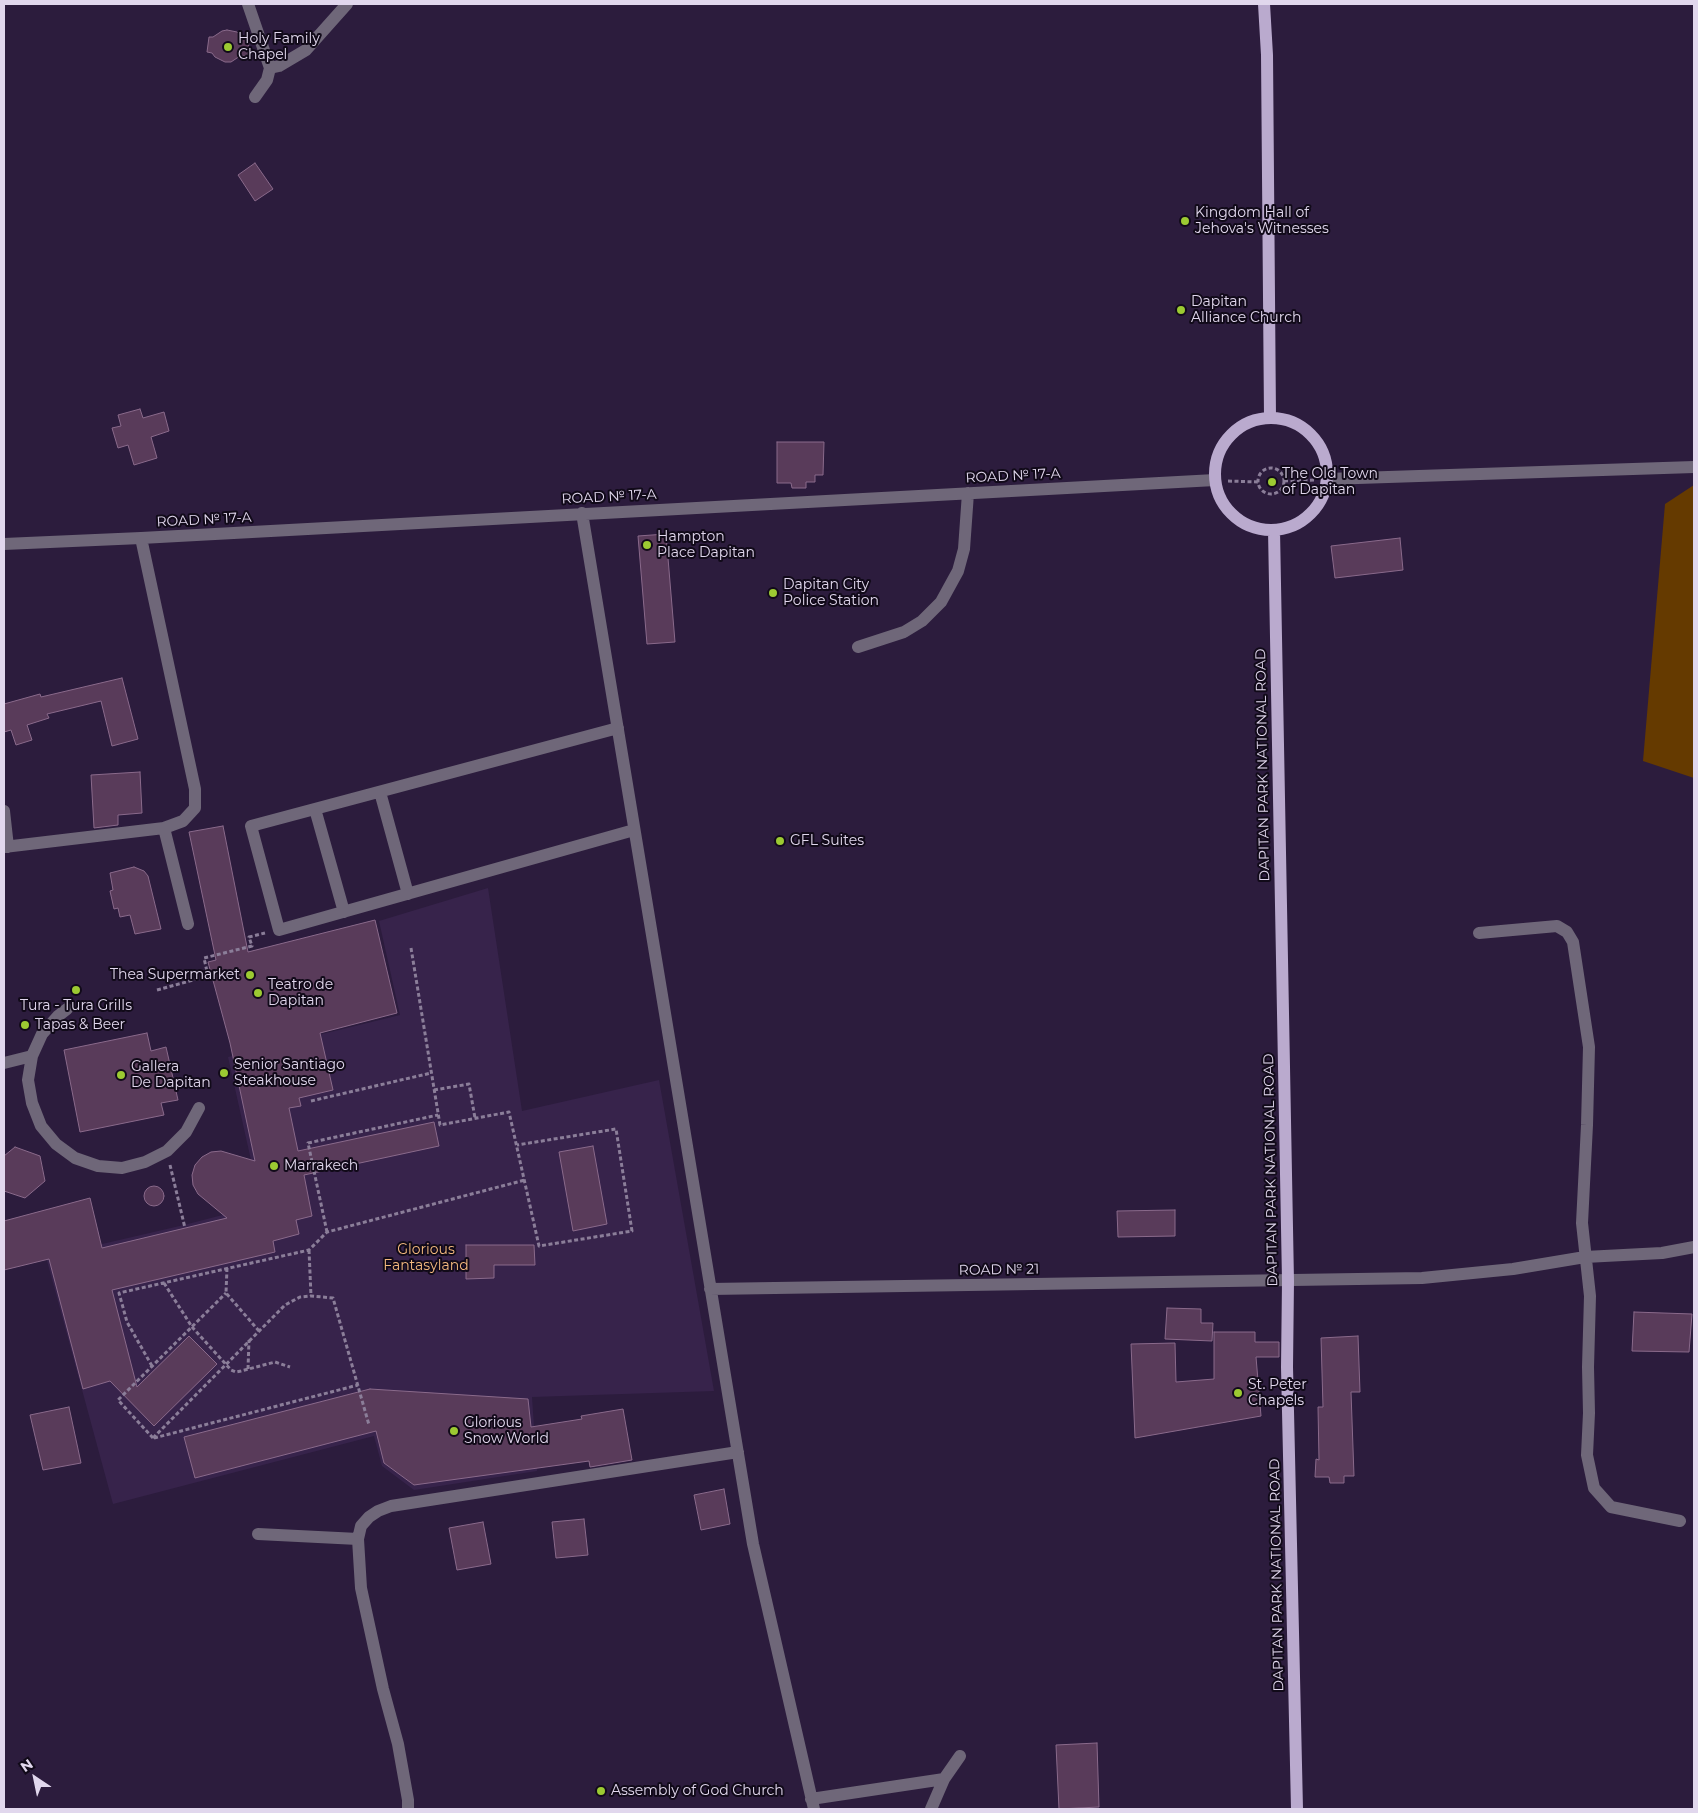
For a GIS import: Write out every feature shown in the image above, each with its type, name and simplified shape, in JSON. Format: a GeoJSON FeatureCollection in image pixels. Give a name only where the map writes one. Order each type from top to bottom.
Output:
{"type":"FeatureCollection","features":[{"type":"Feature","properties":{"kind":"main road"},"geometry":{"type":"LineString","coordinates":[[1264,4],[1267,55],[1270,418]]}},
{"type":"Feature","properties":{"kind":"main road"},"geometry":{"type":"LineString","coordinates":[[1270,418],[1283,419],[1307,431],[1323,453],[1327,479],[1324,492],[1310,514],[1287,528],[1274,530],[1256,528],[1240,520],[1223,503],[1215,480],[1219,454],[1225,443],[1244,425],[1270,418]]}},
{"type":"Feature","properties":{"kind":"main road","name":"DAPITAN PARK NATIONAL ROAD"},"geometry":{"type":"LineString","coordinates":[[1274,530],[1288,1282],[1287,1377],[1297,1809]]}},
{"type":"Feature","properties":{"kind":"street"},"geometry":{"type":"LineString","coordinates":[[248,4],[270,68],[267,80],[256,97]]}},
{"type":"Feature","properties":{"kind":"street"},"geometry":{"type":"LineString","coordinates":[[270,68],[279,66],[306,50],[347,4]]}},
{"type":"Feature","properties":{"kind":"street"},"geometry":{"type":"LineString","coordinates":[[1327,479],[1694,467]]}},
{"type":"Feature","properties":{"kind":"street","name":"ROAD № 17-A"},"geometry":{"type":"LineString","coordinates":[[4,544],[1215,480]]}},
{"type":"Feature","properties":{"kind":"street"},"geometry":{"type":"LineString","coordinates":[[858,647],[904,632],[922,621],[941,602],[958,571],[964,549],[968,493]]}},
{"type":"Feature","properties":{"kind":"street"},"geometry":{"type":"LineString","coordinates":[[582,513],[753,1544],[812,1804],[944,1779]]}},
{"type":"Feature","properties":{"kind":"street"},"geometry":{"type":"LineString","coordinates":[[4,811],[6,847],[164,828],[183,821],[194,808],[195,789],[141,538]]}},
{"type":"Feature","properties":{"kind":"street"},"geometry":{"type":"LineString","coordinates":[[618,728],[251,826],[279,930],[634,830]]}},
{"type":"Feature","properties":{"kind":"street"},"geometry":{"type":"LineString","coordinates":[[380,792],[408,894]]}},
{"type":"Feature","properties":{"kind":"street"},"geometry":{"type":"LineString","coordinates":[[315,809],[344,912]]}},
{"type":"Feature","properties":{"kind":"street"},"geometry":{"type":"LineString","coordinates":[[164,828],[188,924]]}},
{"type":"Feature","properties":{"kind":"street"},"geometry":{"type":"LineString","coordinates":[[1479,933],[1557,926],[1567,932],[1573,942],[1589,1047],[1582,1223],[1590,1296],[1587,1455],[1594,1488],[1611,1507],[1680,1521]]}},
{"type":"Feature","properties":{"kind":"street"},"geometry":{"type":"LineString","coordinates":[[68,1009],[58,1016],[42,1034],[32,1056],[28,1080],[32,1103],[41,1126],[56,1144],[75,1158],[98,1166],[122,1168],[130,1166],[145,1162],[167,1152],[186,1132],[199,1108]]}},
{"type":"Feature","properties":{"kind":"street"},"geometry":{"type":"LineString","coordinates":[[4,1063],[32,1056]]}},
{"type":"Feature","properties":{"kind":"street","name":"ROAD № 21"},"geometry":{"type":"LineString","coordinates":[[710,1289],[1288,1282],[1422,1278],[1513,1269],[1585,1257],[1662,1253],[1694,1246]]}},
{"type":"Feature","properties":{"kind":"street"},"geometry":{"type":"LineString","coordinates":[[408,1809],[398,1744],[383,1689],[361,1588],[358,1539],[361,1526],[369,1517],[391,1506],[738,1452]]}},
{"type":"Feature","properties":{"kind":"street"},"geometry":{"type":"LineString","coordinates":[[258,1534],[358,1539]]}},
{"type":"Feature","properties":{"kind":"street"},"geometry":{"type":"LineString","coordinates":[[931,1809],[944,1779],[960,1756]]}},
{"type":"Feature","properties":{"kind":"path"},"geometry":{"type":"LineString","coordinates":[[1273,468],[1280,472],[1284,481],[1280,490],[1272,493],[1264,490],[1259,482],[1262,472],[1273,468]]}},
{"type":"Feature","properties":{"kind":"path"},"geometry":{"type":"LineString","coordinates":[[1284,481],[1327,479]]}},
{"type":"Feature","properties":{"kind":"path"},"geometry":{"type":"LineString","coordinates":[[1215,480],[1259,482]]}},
{"type":"Feature","properties":{"kind":"path"},"geometry":{"type":"LineString","coordinates":[[157,990],[208,976],[204,958],[252,946],[249,937],[279,930]]}},
{"type":"Feature","properties":{"kind":"path"},"geometry":{"type":"LineString","coordinates":[[411,948],[440,1125],[510,1112],[517,1145],[525,1180],[539,1246],[632,1230],[616,1128],[517,1145]]}},
{"type":"Feature","properties":{"kind":"path"},"geometry":{"type":"LineString","coordinates":[[311,1101],[431,1073]]}},
{"type":"Feature","properties":{"kind":"path"},"geometry":{"type":"LineString","coordinates":[[434,1090],[469,1084],[475,1118]]}},
{"type":"Feature","properties":{"kind":"path"},"geometry":{"type":"LineString","coordinates":[[327,1232],[308,1143],[438,1115]]}},
{"type":"Feature","properties":{"kind":"path"},"geometry":{"type":"LineString","coordinates":[[167,1152],[185,1228]]}},
{"type":"Feature","properties":{"kind":"path"},"geometry":{"type":"LineString","coordinates":[[152,1366],[127,1322],[119,1293],[309,1250],[327,1232],[525,1180]]}},
{"type":"Feature","properties":{"kind":"path"},"geometry":{"type":"LineString","coordinates":[[309,1250],[311,1296]]}},
{"type":"Feature","properties":{"kind":"path"},"geometry":{"type":"LineString","coordinates":[[153,1438],[118,1400],[226,1293],[227,1268]]}},
{"type":"Feature","properties":{"kind":"path"},"geometry":{"type":"LineString","coordinates":[[196,1270],[197,1275]]}},
{"type":"Feature","properties":{"kind":"path"},"geometry":{"type":"LineString","coordinates":[[164,1283],[192,1327],[233,1371],[275,1362],[290,1368]]}},
{"type":"Feature","properties":{"kind":"path"},"geometry":{"type":"LineString","coordinates":[[226,1293],[259,1331]]}},
{"type":"Feature","properties":{"kind":"path"},"geometry":{"type":"LineString","coordinates":[[153,1438],[285,1305],[300,1297],[311,1296],[333,1298],[369,1425]]}},
{"type":"Feature","properties":{"kind":"path"},"geometry":{"type":"LineString","coordinates":[[248,1369],[249,1340]]}},
{"type":"Feature","properties":{"kind":"path"},"geometry":{"type":"LineString","coordinates":[[153,1438],[358,1386]]}},
{"type":"Feature","properties":{"kind":"shaded area"},"geometry":{"type":"Polygon","coordinates":[[[1694,485],[1694,778],[1643,761],[1665,504],[1694,485]]]}},
{"type":"Feature","properties":{"kind":"shaded area","name":"Glorious Fantasyland"},"geometry":{"type":"Polygon","coordinates":[[[488,888],[522,1111],[659,1080],[714,1391],[532,1397],[537,1471],[414,1490],[382,1466],[374,1436],[113,1504],[46,1257],[261,1205],[228,1057],[400,1015],[379,921],[488,888]]]}},
{"type":"Feature","properties":{"kind":"building","name":"Holy Family Chapel"},"geometry":{"type":"Polygon","coordinates":[[[227,30],[237,32],[249,43],[247,56],[240,56],[231,62],[225,62],[215,57],[212,53],[207,52],[209,37],[227,30]]]}},
{"type":"Feature","properties":{"kind":"building"},"geometry":{"type":"Polygon","coordinates":[[[255,163],[273,189],[255,201],[238,175],[255,163]]]}},
{"type":"Feature","properties":{"kind":"building"},"geometry":{"type":"Polygon","coordinates":[[[140,409],[143,418],[164,412],[169,431],[151,437],[157,458],[134,465],[128,445],[118,448],[112,428],[121,426],[118,415],[140,409]]]}},
{"type":"Feature","properties":{"kind":"building"},"geometry":{"type":"Polygon","coordinates":[[[777,442],[824,442],[823,475],[815,475],[815,482],[806,482],[806,488],[792,488],[791,483],[777,483],[777,442]]]}},
{"type":"Feature","properties":{"kind":"building"},"geometry":{"type":"Polygon","coordinates":[[[666,534],[675,642],[647,644],[638,536],[666,534]]]}},
{"type":"Feature","properties":{"kind":"building"},"geometry":{"type":"Polygon","coordinates":[[[1400,538],[1403,570],[1335,578],[1331,546],[1400,538]]]}},
{"type":"Feature","properties":{"kind":"building"},"geometry":{"type":"Polygon","coordinates":[[[122,678],[138,739],[112,746],[101,701],[47,714],[49,718],[27,725],[32,740],[16,745],[11,730],[4,732],[4,704],[40,694],[41,697],[122,678]]]}},
{"type":"Feature","properties":{"kind":"building"},"geometry":{"type":"Polygon","coordinates":[[[140,772],[142,813],[118,815],[118,825],[94,828],[91,775],[140,772]]]}},
{"type":"Feature","properties":{"kind":"building"},"geometry":{"type":"Polygon","coordinates":[[[223,826],[248,952],[375,920],[397,1013],[320,1033],[333,1090],[299,1098],[301,1106],[289,1108],[298,1151],[434,1122],[439,1146],[304,1175],[312,1216],[296,1220],[299,1234],[273,1241],[275,1252],[112,1290],[137,1387],[189,1336],[217,1364],[154,1426],[110,1381],[83,1389],[49,1259],[4,1270],[4,1221],[90,1198],[102,1248],[227,1218],[198,1194],[193,1185],[192,1175],[195,1165],[202,1157],[211,1152],[221,1151],[255,1161],[230,1043],[208,962],[216,960],[189,832],[223,826]]]}},
{"type":"Feature","properties":{"kind":"building"},"geometry":{"type":"Polygon","coordinates":[[[134,867],[144,871],[148,876],[161,929],[135,934],[130,915],[120,917],[118,908],[114,909],[110,891],[113,890],[110,873],[134,867]]]}},
{"type":"Feature","properties":{"kind":"building","name":"Gallera De Dapitan"},"geometry":{"type":"Polygon","coordinates":[[[147,1033],[151,1051],[166,1047],[178,1100],[161,1103],[164,1115],[80,1132],[64,1050],[147,1033]]]}},
{"type":"Feature","properties":{"kind":"building"},"geometry":{"type":"Polygon","coordinates":[[[593,1146],[607,1224],[573,1231],[559,1152],[593,1146]]]}},
{"type":"Feature","properties":{"kind":"building"},"geometry":{"type":"Polygon","coordinates":[[[15,1147],[40,1156],[45,1181],[25,1198],[4,1191],[4,1156],[15,1147]]]}},
{"type":"Feature","properties":{"kind":"building"},"geometry":{"type":"Polygon","coordinates":[[[154,1186],[161,1189],[164,1196],[161,1203],[154,1206],[147,1203],[144,1196],[147,1189],[154,1186]]]}},
{"type":"Feature","properties":{"kind":"building"},"geometry":{"type":"Polygon","coordinates":[[[1175,1210],[1175,1236],[1118,1237],[1117,1211],[1175,1210]]]}},
{"type":"Feature","properties":{"kind":"building"},"geometry":{"type":"Polygon","coordinates":[[[466,1245],[534,1245],[535,1265],[494,1265],[494,1278],[466,1279],[466,1245]]]}},
{"type":"Feature","properties":{"kind":"building"},"geometry":{"type":"Polygon","coordinates":[[[1167,1308],[1201,1309],[1201,1323],[1213,1323],[1212,1341],[1165,1339],[1167,1308]]]}},
{"type":"Feature","properties":{"kind":"building"},"geometry":{"type":"Polygon","coordinates":[[[1634,1312],[1692,1314],[1689,1352],[1632,1351],[1634,1312]]]}},
{"type":"Feature","properties":{"kind":"building"},"geometry":{"type":"Polygon","coordinates":[[[1214,1332],[1255,1332],[1255,1342],[1279,1342],[1279,1357],[1256,1357],[1261,1416],[1135,1438],[1131,1344],[1175,1343],[1176,1382],[1214,1379],[1214,1332]]]}},
{"type":"Feature","properties":{"kind":"building"},"geometry":{"type":"Polygon","coordinates":[[[1358,1336],[1360,1392],[1351,1392],[1354,1476],[1344,1476],[1344,1483],[1330,1483],[1329,1477],[1315,1477],[1316,1459],[1319,1460],[1318,1407],[1323,1407],[1321,1338],[1358,1336]]]}},
{"type":"Feature","properties":{"kind":"building"},"geometry":{"type":"Polygon","coordinates":[[[370,1389],[528,1399],[531,1427],[582,1419],[581,1416],[623,1409],[632,1460],[590,1467],[589,1461],[414,1485],[384,1463],[376,1431],[195,1478],[184,1437],[370,1389]]]}},
{"type":"Feature","properties":{"kind":"building"},"geometry":{"type":"Polygon","coordinates":[[[69,1407],[81,1463],[43,1470],[30,1415],[69,1407]]]}},
{"type":"Feature","properties":{"kind":"building"},"geometry":{"type":"Polygon","coordinates":[[[724,1489],[730,1524],[701,1530],[694,1495],[724,1489]]]}},
{"type":"Feature","properties":{"kind":"building"},"geometry":{"type":"Polygon","coordinates":[[[584,1519],[588,1555],[556,1558],[552,1522],[584,1519]]]}},
{"type":"Feature","properties":{"kind":"building"},"geometry":{"type":"Polygon","coordinates":[[[483,1522],[491,1564],[457,1570],[449,1528],[483,1522]]]}},
{"type":"Feature","properties":{"kind":"building"},"geometry":{"type":"Polygon","coordinates":[[[1097,1743],[1099,1807],[1059,1809],[1056,1745],[1097,1743]]]}},
{"type":"Feature","properties":{"kind":"place","name":"Holy Family Chapel"},"geometry":{"type":"Point","coordinates":[228,47]}},
{"type":"Feature","properties":{"kind":"place","name":"Kingdom Hall of Jehova's Witnesses"},"geometry":{"type":"Point","coordinates":[1185,221]}},
{"type":"Feature","properties":{"kind":"place","name":"Dapitan Alliance Church"},"geometry":{"type":"Point","coordinates":[1181,310]}},
{"type":"Feature","properties":{"kind":"place","name":"The Old Town of Dapitan"},"geometry":{"type":"Point","coordinates":[1272,482]}},
{"type":"Feature","properties":{"kind":"place","name":"Hampton Place Dapitan"},"geometry":{"type":"Point","coordinates":[647,545]}},
{"type":"Feature","properties":{"kind":"place","name":"Dapitan City Police Station"},"geometry":{"type":"Point","coordinates":[773,593]}},
{"type":"Feature","properties":{"kind":"place","name":"GFL Suites"},"geometry":{"type":"Point","coordinates":[780,841]}},
{"type":"Feature","properties":{"kind":"place","name":"Thea Supermarket"},"geometry":{"type":"Point","coordinates":[250,975]}},
{"type":"Feature","properties":{"kind":"place","name":"Tura - Tura Grills"},"geometry":{"type":"Point","coordinates":[76,990]}},
{"type":"Feature","properties":{"kind":"place","name":"Teatro de Dapitan"},"geometry":{"type":"Point","coordinates":[258,993]}},
{"type":"Feature","properties":{"kind":"place","name":"Tapas & Beer"},"geometry":{"type":"Point","coordinates":[25,1025]}},
{"type":"Feature","properties":{"kind":"place","name":"Senior Santiago Steakhouse"},"geometry":{"type":"Point","coordinates":[224,1073]}},
{"type":"Feature","properties":{"kind":"place","name":"Gallera De Dapitan"},"geometry":{"type":"Point","coordinates":[121,1075]}},
{"type":"Feature","properties":{"kind":"place","name":"Marrakech"},"geometry":{"type":"Point","coordinates":[274,1166]}},
{"type":"Feature","properties":{"kind":"place","name":"St. Peter Chapels"},"geometry":{"type":"Point","coordinates":[1238,1393]}},
{"type":"Feature","properties":{"kind":"place","name":"Glorious Snow World"},"geometry":{"type":"Point","coordinates":[454,1431]}},
{"type":"Feature","properties":{"kind":"place","name":"Assembly of God Church"},"geometry":{"type":"Point","coordinates":[601,1791]}}]}
